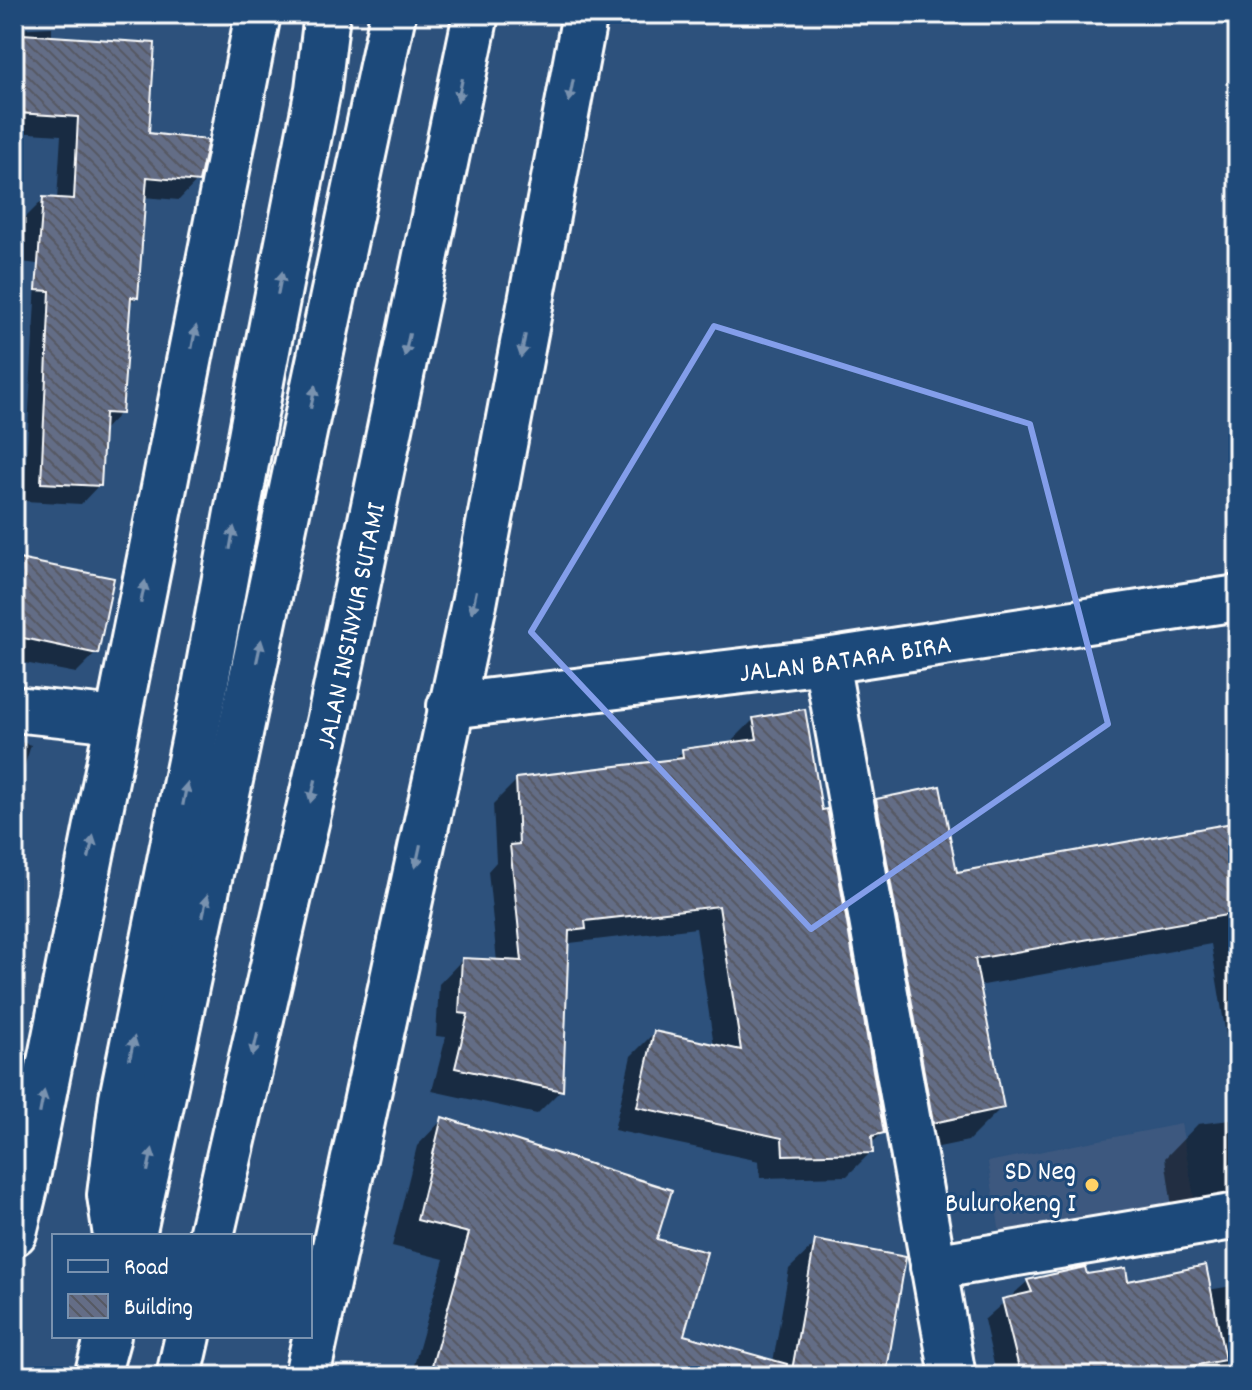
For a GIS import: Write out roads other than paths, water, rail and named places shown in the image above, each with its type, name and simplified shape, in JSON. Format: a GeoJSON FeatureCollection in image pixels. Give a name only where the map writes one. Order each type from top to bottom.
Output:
{"type":"FeatureCollection","features":[{"type":"Feature","properties":{"kind":"main road"},"geometry":{"type":"LineString","coordinates":[[14,1233],[258,14]]}},
{"type":"Feature","properties":{"kind":"main road"},"geometry":{"type":"LineString","coordinates":[[116,1234],[110,1195],[122,1098],[205,687],[318,89],[327,14]]}},
{"type":"Feature","properties":{"kind":"main road"},"geometry":{"type":"LineString","coordinates":[[133,1234],[393,14]]}},
{"type":"Feature","properties":{"kind":"main road","name":"JALAN INSINYUR SUTAMI"},"geometry":{"type":"LineString","coordinates":[[211,1234],[330,718],[476,14]]}},
{"type":"Feature","properties":{"kind":"main road"},"geometry":{"type":"LineString","coordinates":[[307,1376],[475,599],[585,14]]}},
{"type":"Feature","properties":{"kind":"main road","name":"JALAN BATARA BIRA"},"geometry":{"type":"LineString","coordinates":[[450,706],[826,661],[1238,598]]}},
{"type":"Feature","properties":{"kind":"main road"},"geometry":{"type":"LineString","coordinates":[[826,661],[953,1376]]}},
{"type":"Feature","properties":{"kind":"main road"},"geometry":{"type":"LineString","coordinates":[[14,709],[117,720]]}},
{"type":"Feature","properties":{"kind":"main road"},"geometry":{"type":"LineString","coordinates":[[933,1267],[1238,1216]]}},
{"type":"Feature","properties":{"kind":"main road"},"geometry":{"type":"LineString","coordinates":[[97,1376],[107,1338]]}},
{"type":"Feature","properties":{"kind":"main road"},"geometry":{"type":"LineString","coordinates":[[179,1376],[188,1338]]}},
{"type":"Feature","properties":{"kind":"place","name":"SD Neg Bulurokeng I"},"geometry":{"type":"Point","coordinates":[1092,1185]}}]}
